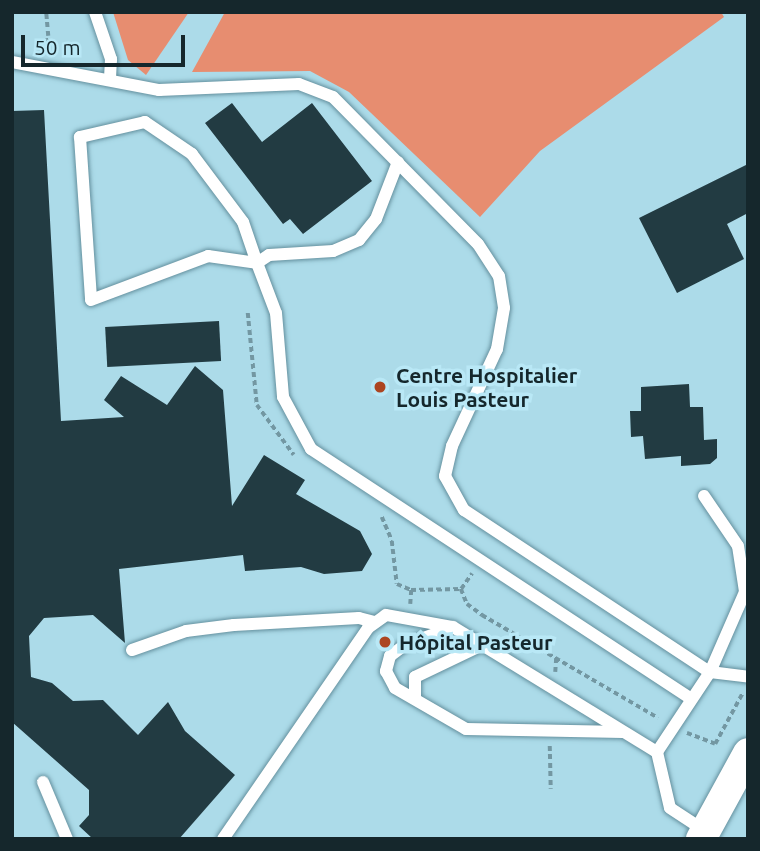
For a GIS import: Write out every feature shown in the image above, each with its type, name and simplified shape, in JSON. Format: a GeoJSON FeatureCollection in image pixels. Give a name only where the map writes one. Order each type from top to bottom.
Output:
{"type":"FeatureCollection","features":[{"type":"Feature","properties":{"kind":"street"},"geometry":{"type":"LineString","coordinates":[[703,835],[748,753]]}},
{"type":"Feature","properties":{"kind":"lane"},"geometry":{"type":"LineString","coordinates":[[95,12],[111,59],[110,79]]}},
{"type":"Feature","properties":{"kind":"lane"},"geometry":{"type":"LineString","coordinates":[[12,62],[39,64],[159,90],[299,84],[333,97],[486,253],[503,289],[497,349],[452,446],[445,476],[464,510],[710,672],[748,677]]}},
{"type":"Feature","properties":{"kind":"lane"},"geometry":{"type":"LineString","coordinates":[[398,162],[376,219],[359,240],[333,251],[269,256],[257,263],[208,256],[91,300],[80,137],[145,122],[192,154],[243,222],[257,263],[276,313],[283,397],[302,439],[341,471],[483,559],[690,697]]}},
{"type":"Feature","properties":{"kind":"lane"},"geometry":{"type":"LineString","coordinates":[[703,835],[670,808],[657,752],[690,697],[710,672],[745,592],[738,546],[704,496]]}},
{"type":"Feature","properties":{"kind":"lane"},"geometry":{"type":"LineString","coordinates":[[223,839],[374,622],[386,615],[409,616],[453,627],[657,752]]}},
{"type":"Feature","properties":{"kind":"lane"},"geometry":{"type":"LineString","coordinates":[[132,650],[186,631],[234,625],[374,622]]}},
{"type":"Feature","properties":{"kind":"lane"},"geometry":{"type":"LineString","coordinates":[[453,627],[406,644],[390,656],[386,671],[395,688],[466,729],[624,732]]}},
{"type":"Feature","properties":{"kind":"lane"},"geometry":{"type":"LineString","coordinates":[[415,699],[415,677],[482,646]]}},
{"type":"Feature","properties":{"kind":"lane"},"geometry":{"type":"LineString","coordinates":[[43,782],[67,839]]}},
{"type":"Feature","properties":{"kind":"path"},"geometry":{"type":"LineString","coordinates":[[39,64],[48,36],[46,12]]}},
{"type":"Feature","properties":{"kind":"path"},"geometry":{"type":"LineString","coordinates":[[374,509],[392,541],[397,584],[411,590],[461,589]]}},
{"type":"Feature","properties":{"kind":"path"},"geometry":{"type":"LineString","coordinates":[[461,589],[483,559]]}},
{"type":"Feature","properties":{"kind":"path"},"geometry":{"type":"LineString","coordinates":[[461,589],[467,604],[482,615],[672,726],[715,744],[748,683]]}},
{"type":"Feature","properties":{"kind":"path"},"geometry":{"type":"LineString","coordinates":[[409,616],[411,590]]}},
{"type":"Feature","properties":{"kind":"shaded area"},"geometry":{"type":"Polygon","coordinates":[[[113,12],[189,12],[146,75],[128,60],[113,12]]]}},
{"type":"Feature","properties":{"kind":"shaded area"},"geometry":{"type":"Polygon","coordinates":[[[225,12],[721,12],[724,17],[540,151],[480,217],[349,92],[310,71],[192,72],[225,12]]]}},
{"type":"Feature","properties":{"kind":"building"},"geometry":{"type":"Polygon","coordinates":[[[232,103],[262,142],[312,103],[372,181],[303,234],[290,219],[283,224],[205,123],[232,103]]]}},
{"type":"Feature","properties":{"kind":"building"},"geometry":{"type":"Polygon","coordinates":[[[44,110],[61,421],[124,417],[104,400],[121,376],[167,405],[195,366],[223,390],[232,506],[264,455],[305,480],[296,494],[360,531],[372,554],[362,571],[324,574],[301,567],[245,571],[243,555],[119,569],[125,643],[93,615],[44,618],[29,636],[31,677],[52,683],[73,701],[103,700],[138,735],[168,702],[185,731],[235,775],[179,839],[93,839],[79,826],[89,815],[89,790],[12,722],[12,111],[44,110]]]}},
{"type":"Feature","properties":{"kind":"building"},"geometry":{"type":"Polygon","coordinates":[[[748,164],[748,213],[727,224],[744,259],[677,293],[639,218],[748,164]]]}},
{"type":"Feature","properties":{"kind":"building"},"geometry":{"type":"Polygon","coordinates":[[[219,321],[221,361],[107,367],[105,327],[219,321]]]}},
{"type":"Feature","properties":{"kind":"building"},"geometry":{"type":"Polygon","coordinates":[[[689,384],[690,407],[703,407],[704,440],[717,439],[717,458],[710,464],[681,466],[681,456],[645,459],[643,436],[631,437],[630,411],[641,411],[641,387],[689,384]]]}},
{"type":"Feature","properties":{"kind":"place","name":"Centre Hospitalier Louis Pasteur"},"geometry":{"type":"Point","coordinates":[380,387]}},
{"type":"Feature","properties":{"kind":"place","name":"Hôpital Pasteur"},"geometry":{"type":"Point","coordinates":[385,642]}}]}
